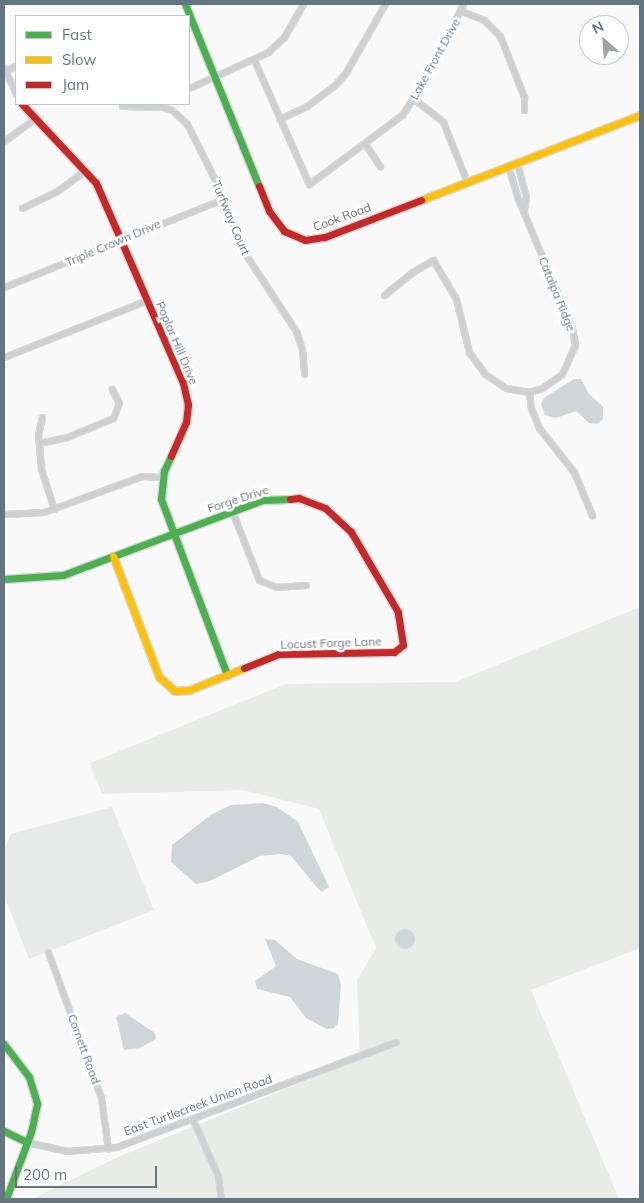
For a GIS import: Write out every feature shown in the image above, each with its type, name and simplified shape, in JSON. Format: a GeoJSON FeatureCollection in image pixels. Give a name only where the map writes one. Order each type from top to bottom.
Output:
{"type":"FeatureCollection","features":[{"type":"Feature","properties":{"kind":"main road","name":"Cook Road"},"geometry":{"type":"LineString","coordinates":[[190,16],[270,211],[280,226],[296,238],[313,240],[325,237],[640,115]]}},
{"type":"Feature","properties":{"kind":"main road","name":"Poplar Hill Drive"},"geometry":{"type":"LineString","coordinates":[[23,105],[34,119],[86,169],[96,183],[183,383],[188,404],[184,430],[163,477],[161,499],[172,534],[227,675]]}},
{"type":"Feature","properties":{"kind":"main road","name":"Forge Drive"},"geometry":{"type":"LineString","coordinates":[[4,579],[56,577],[263,500],[292,497],[316,503],[334,514],[352,532],[398,612],[403,645]]}},
{"type":"Feature","properties":{"kind":"main road","name":"Locust Forge Lane"},"geometry":{"type":"LineString","coordinates":[[113,556],[163,683],[182,691],[282,654],[394,652],[403,645]]}},
{"type":"Feature","properties":{"kind":"main road"},"geometry":{"type":"LineString","coordinates":[[4,1044],[27,1074],[35,1090],[36,1113],[6,1199]]}},
{"type":"Feature","properties":{"kind":"main road","name":"East Turtlecreek Union Road"},"geometry":{"type":"LineString","coordinates":[[4,1132],[27,1142]]}},
{"type":"Feature","properties":{"kind":"street"},"geometry":{"type":"LineString","coordinates":[[190,88],[254,60],[279,43],[303,4]]}},
{"type":"Feature","properties":{"kind":"street"},"geometry":{"type":"LineString","coordinates":[[254,60],[279,119],[307,106],[334,86],[346,72],[385,4]]}},
{"type":"Feature","properties":{"kind":"street","name":"Lake Front Drive"},"geometry":{"type":"LineString","coordinates":[[279,119],[309,184],[392,124],[414,99],[463,4]]}},
{"type":"Feature","properties":{"kind":"street"},"geometry":{"type":"LineString","coordinates":[[461,11],[484,20],[500,36],[524,97],[524,110]]}},
{"type":"Feature","properties":{"kind":"street"},"geometry":{"type":"LineString","coordinates":[[4,69],[15,92]]}},
{"type":"Feature","properties":{"kind":"street"},"geometry":{"type":"LineString","coordinates":[[414,99],[442,122],[467,182]]}},
{"type":"Feature","properties":{"kind":"street"},"geometry":{"type":"LineString","coordinates":[[122,106],[157,106],[172,110],[175,105]]}},
{"type":"Feature","properties":{"kind":"street","name":"Turfway Court"},"geometry":{"type":"LineString","coordinates":[[172,110],[190,130],[223,199],[246,255],[296,332],[302,348],[304,374]]}},
{"type":"Feature","properties":{"kind":"street"},"geometry":{"type":"LineString","coordinates":[[4,141],[34,119]]}},
{"type":"Feature","properties":{"kind":"street"},"geometry":{"type":"LineString","coordinates":[[365,144],[380,166]]}},
{"type":"Feature","properties":{"kind":"street","name":"Catalpa Ridge"},"geometry":{"type":"LineString","coordinates":[[517,163],[526,197],[524,210]]}},
{"type":"Feature","properties":{"kind":"street","name":"Catalpa Ridge"},"geometry":{"type":"LineString","coordinates":[[508,166],[572,328],[575,345],[562,374],[542,388],[529,392]]}},
{"type":"Feature","properties":{"kind":"street"},"geometry":{"type":"LineString","coordinates":[[22,208],[57,191],[86,169]]}},
{"type":"Feature","properties":{"kind":"street","name":"Triple Crown Drive"},"geometry":{"type":"LineString","coordinates":[[4,287],[223,199]]}},
{"type":"Feature","properties":{"kind":"street"},"geometry":{"type":"LineString","coordinates":[[384,295],[411,273],[433,260],[456,299],[463,338],[478,366],[506,388],[529,392],[531,408],[539,428],[574,472],[592,515]]}},
{"type":"Feature","properties":{"kind":"street"},"geometry":{"type":"LineString","coordinates":[[4,357],[147,300]]}},
{"type":"Feature","properties":{"kind":"street"},"geometry":{"type":"LineString","coordinates":[[39,443],[61,440],[113,418],[119,403],[112,388]]}},
{"type":"Feature","properties":{"kind":"street"},"geometry":{"type":"LineString","coordinates":[[42,416],[39,443],[44,480],[54,509]]}},
{"type":"Feature","properties":{"kind":"street"},"geometry":{"type":"LineString","coordinates":[[4,514],[54,509],[145,476],[163,477]]}},
{"type":"Feature","properties":{"kind":"street"},"geometry":{"type":"LineString","coordinates":[[232,511],[259,580],[276,587],[306,585]]}},
{"type":"Feature","properties":{"kind":"street","name":"Cornett Road"},"geometry":{"type":"LineString","coordinates":[[48,952],[101,1098],[108,1149]]}},
{"type":"Feature","properties":{"kind":"street","name":"East Turtlecreek Union Road"},"geometry":{"type":"LineString","coordinates":[[27,1142],[67,1151],[108,1149],[193,1120],[396,1042]]}},
{"type":"Feature","properties":{"kind":"street"},"geometry":{"type":"LineString","coordinates":[[193,1120],[218,1176],[221,1199]]}},
{"type":"Feature","properties":{"kind":"shaded area"},"geometry":{"type":"Polygon","coordinates":[[[574,379],[581,379],[589,394],[603,407],[603,419],[597,424],[589,423],[576,411],[556,418],[545,415],[541,404],[544,398],[574,379]]]}},
{"type":"Feature","properties":{"kind":"shaded area"},"geometry":{"type":"Polygon","coordinates":[[[640,607],[640,948],[531,990],[619,1199],[32,1199],[118,1157],[360,1059],[357,980],[376,948],[319,809],[243,790],[102,794],[90,763],[286,684],[455,682],[640,607]]]}},
{"type":"Feature","properties":{"kind":"shaded area"},"geometry":{"type":"Polygon","coordinates":[[[263,803],[277,807],[298,822],[329,887],[321,892],[291,856],[281,854],[260,856],[210,881],[196,884],[171,862],[172,845],[212,814],[231,805],[263,803]]]}},
{"type":"Feature","properties":{"kind":"shaded area"},"geometry":{"type":"Polygon","coordinates":[[[112,807],[154,910],[29,959],[4,895],[4,851],[11,834],[112,807]]]}},
{"type":"Feature","properties":{"kind":"shaded area"},"geometry":{"type":"Polygon","coordinates":[[[405,929],[412,932],[415,939],[412,946],[405,949],[398,946],[395,939],[398,932],[405,929]]]}},
{"type":"Feature","properties":{"kind":"shaded area"},"geometry":{"type":"Polygon","coordinates":[[[265,939],[275,940],[297,959],[338,974],[341,985],[338,1023],[334,1028],[327,1029],[306,1018],[290,997],[257,989],[255,981],[276,966],[265,939]]]}},
{"type":"Feature","properties":{"kind":"shaded area"},"geometry":{"type":"Polygon","coordinates":[[[125,1013],[155,1033],[156,1039],[140,1048],[124,1050],[116,1017],[125,1013]]]}},
{"type":"Feature","properties":{"kind":"traffic: fast"},"geometry":{"type":"LineString","coordinates":[[185,4],[189,15]]}},
{"type":"Feature","properties":{"kind":"traffic: fast"},"geometry":{"type":"LineString","coordinates":[[190,16],[259,186]]}},
{"type":"Feature","properties":{"kind":"traffic: fast"},"geometry":{"type":"LineString","coordinates":[[171,456],[164,471],[161,499],[227,675]]}},
{"type":"Feature","properties":{"kind":"traffic: fast"},"geometry":{"type":"LineString","coordinates":[[4,579],[63,575],[263,500],[290,499]]}},
{"type":"Feature","properties":{"kind":"traffic: fast"},"geometry":{"type":"LineString","coordinates":[[4,1044],[29,1077],[37,1104],[31,1132],[6,1199]]}},
{"type":"Feature","properties":{"kind":"traffic: fast"},"geometry":{"type":"LineString","coordinates":[[4,1131],[27,1142]]}},
{"type":"Feature","properties":{"kind":"traffic: slow"},"geometry":{"type":"LineString","coordinates":[[421,200],[640,115]]}},
{"type":"Feature","properties":{"kind":"traffic: slow"},"geometry":{"type":"LineString","coordinates":[[113,556],[159,677],[175,691],[189,690],[244,668]]}},
{"type":"Feature","properties":{"kind":"traffic: jam"},"geometry":{"type":"LineString","coordinates":[[23,105],[96,183],[183,383],[188,404],[186,422],[171,456]]}},
{"type":"Feature","properties":{"kind":"traffic: jam"},"geometry":{"type":"LineString","coordinates":[[259,186],[269,211],[284,231],[305,240],[325,237],[421,200]]}},
{"type":"Feature","properties":{"kind":"traffic: jam"},"geometry":{"type":"LineString","coordinates":[[244,668],[279,654],[394,652],[403,645],[398,612],[351,532],[325,508],[299,498],[290,499]]}}]}
